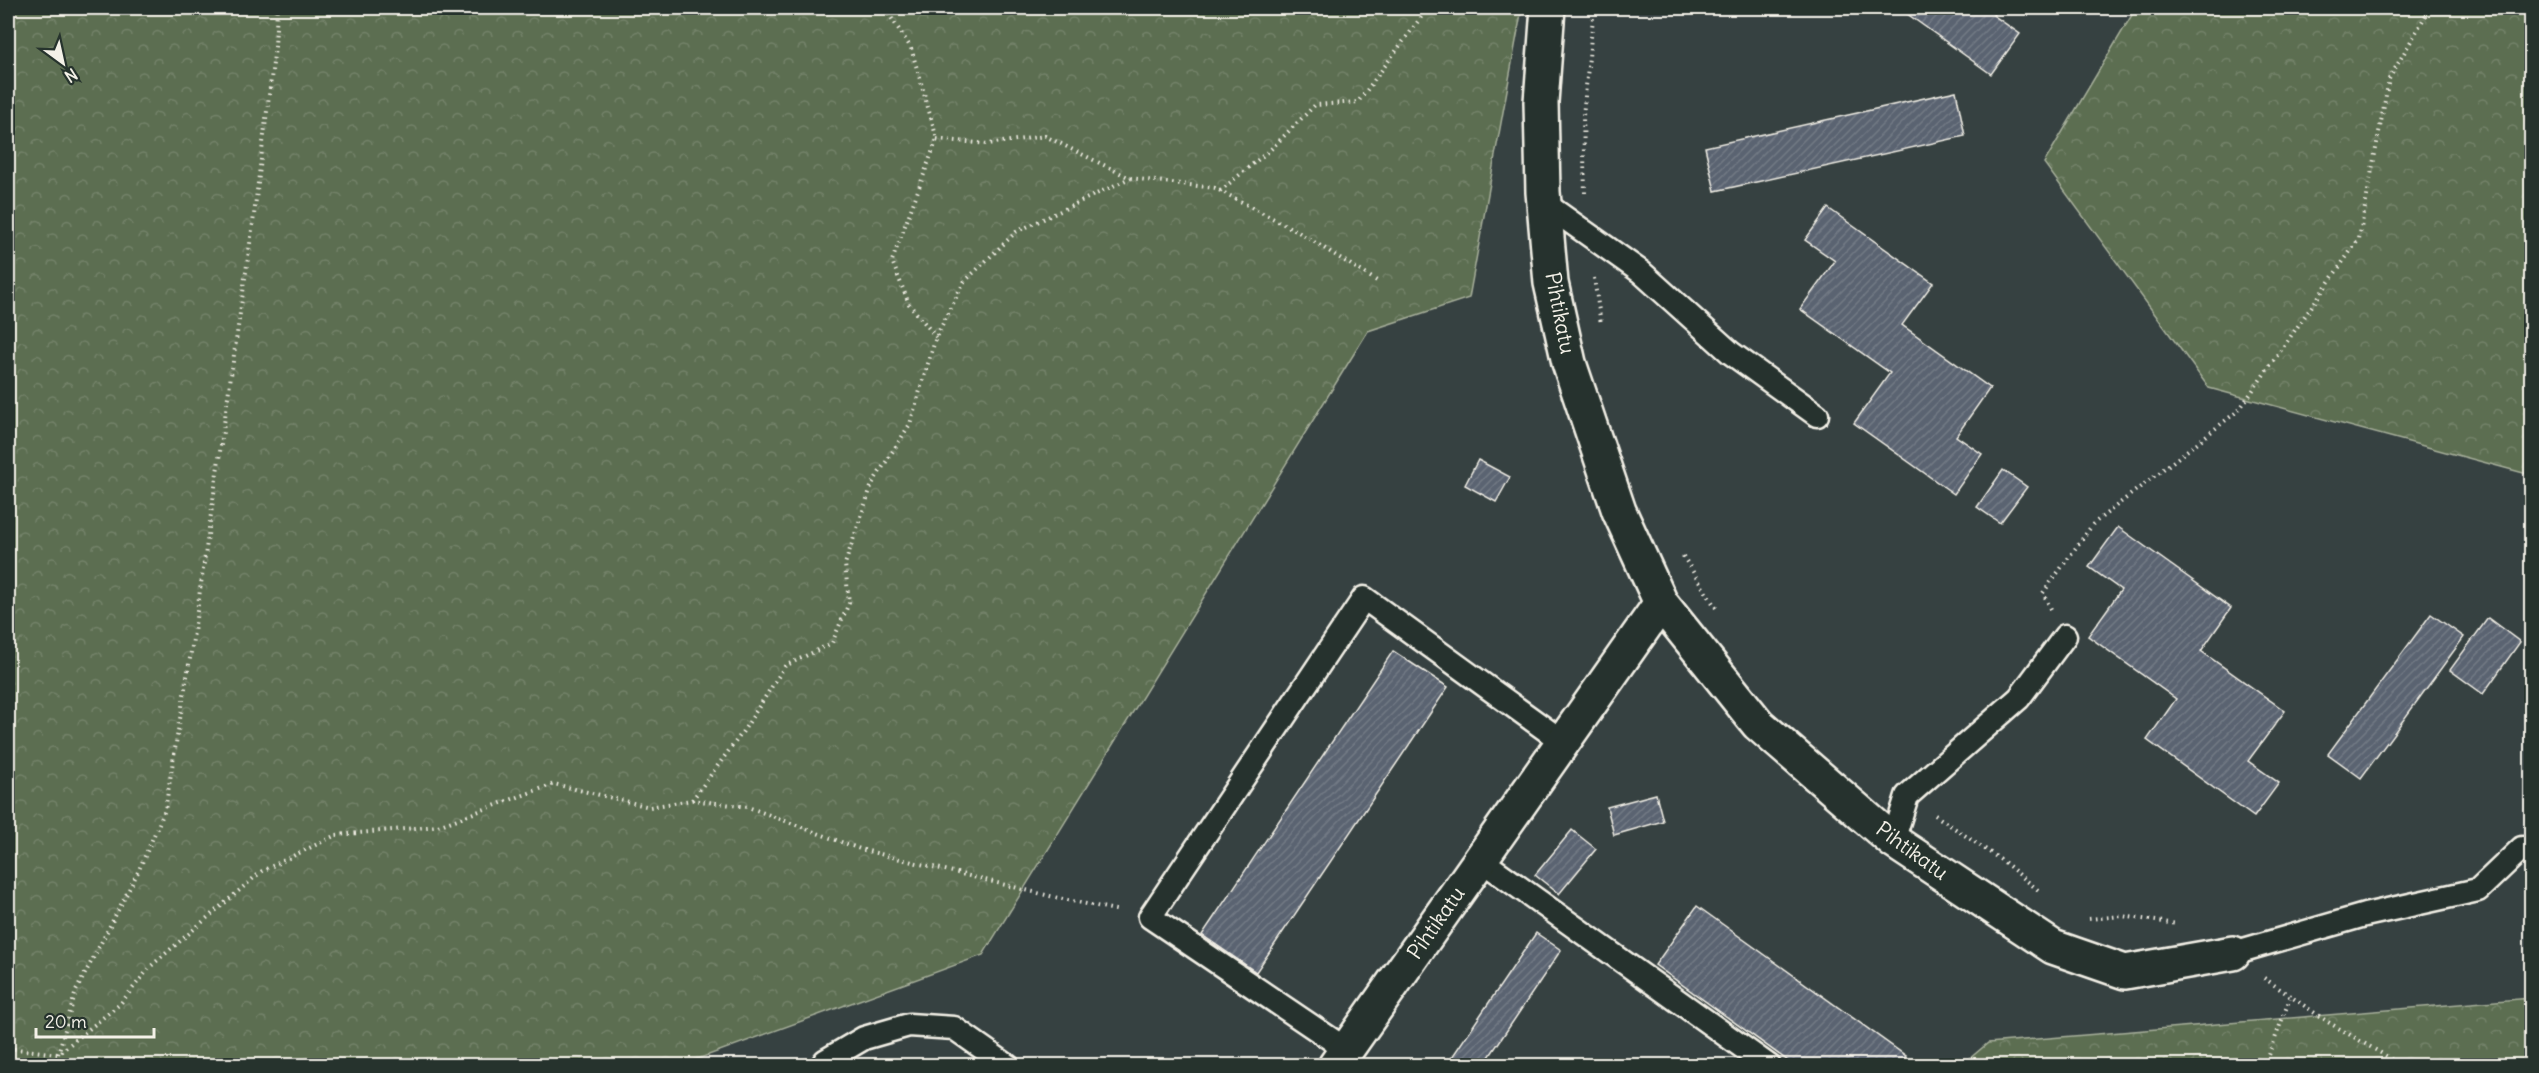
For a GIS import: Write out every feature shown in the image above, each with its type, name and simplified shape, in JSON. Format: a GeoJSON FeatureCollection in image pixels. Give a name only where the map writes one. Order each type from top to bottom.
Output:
{"type":"FeatureCollection","features":[{"type":"Feature","properties":{"kind":"street","name":"Pihtikatu"},"geometry":{"type":"LineString","coordinates":[[1548,8],[1541,102],[1544,203],[1551,283],[1569,363],[1620,511],[1661,603],[1758,724],[1893,841],[2053,946],[2125,972],[2233,953]]}},
{"type":"Feature","properties":{"kind":"street","name":"Pihtikatu"},"geometry":{"type":"LineString","coordinates":[[1341,1058],[1661,603]]}},
{"type":"Feature","properties":{"kind":"lane"},"geometry":{"type":"LineString","coordinates":[[1544,203],[1641,272],[1731,353],[1817,415]]}},
{"type":"Feature","properties":{"kind":"lane"},"geometry":{"type":"LineString","coordinates":[[1341,1058],[1150,917],[1364,598],[1563,742]]}},
{"type":"Feature","properties":{"kind":"lane"},"geometry":{"type":"LineString","coordinates":[[1893,841],[1907,796],[2019,698],[2065,636]]}},
{"type":"Feature","properties":{"kind":"lane"},"geometry":{"type":"LineString","coordinates":[[2233,953],[2365,915],[2478,890],[2522,848]]}},
{"type":"Feature","properties":{"kind":"lane"},"geometry":{"type":"LineString","coordinates":[[1481,860],[1769,1065]]}},
{"type":"Feature","properties":{"kind":"lane"},"geometry":{"type":"LineString","coordinates":[[822,1065],[864,1038],[909,1025],[954,1028],[1008,1065]]}},
{"type":"Feature","properties":{"kind":"path"},"geometry":{"type":"LineString","coordinates":[[58,1065],[58,1054],[76,991],[138,872],[165,810],[192,646],[253,223],[276,47],[277,8]]}},
{"type":"Feature","properties":{"kind":"path"},"geometry":{"type":"LineString","coordinates":[[885,8],[911,48],[937,139],[892,261],[909,304],[936,337]]}},
{"type":"Feature","properties":{"kind":"path"},"geometry":{"type":"LineString","coordinates":[[1220,191],[1271,149],[1316,105],[1358,102],[1428,8]]}},
{"type":"Feature","properties":{"kind":"path"},"geometry":{"type":"LineString","coordinates":[[1594,8],[1583,116],[1586,232],[1603,335]]}},
{"type":"Feature","properties":{"kind":"path"},"geometry":{"type":"LineString","coordinates":[[2065,636],[2043,593],[2093,524],[2239,410],[2359,240],[2389,79],[2430,8]]}},
{"type":"Feature","properties":{"kind":"path"},"geometry":{"type":"LineString","coordinates":[[937,139],[988,144],[1044,136],[1130,177],[1215,188],[1295,230],[1380,283]]}},
{"type":"Feature","properties":{"kind":"path"},"geometry":{"type":"LineString","coordinates":[[692,800],[742,733],[785,666],[832,643],[849,603],[845,564],[872,484],[910,424],[936,337],[964,282],[1016,232],[1130,177]]}},
{"type":"Feature","properties":{"kind":"path"},"geometry":{"type":"LineString","coordinates":[[1682,555],[1717,609]]}},
{"type":"Feature","properties":{"kind":"path"},"geometry":{"type":"LineString","coordinates":[[8,1048],[58,1054],[120,1004],[151,966],[262,871],[336,835],[438,826],[554,784],[650,807],[692,800],[748,807],[860,849],[1058,898],[1150,917]]}},
{"type":"Feature","properties":{"kind":"path"},"geometry":{"type":"LineString","coordinates":[[1907,796],[2004,862],[2040,891]]}},
{"type":"Feature","properties":{"kind":"path"},"geometry":{"type":"LineString","coordinates":[[2088,919],[2122,916],[2176,923],[2218,941],[2233,953]]}},
{"type":"Feature","properties":{"kind":"path"},"geometry":{"type":"LineString","coordinates":[[2265,1065],[2290,998],[2403,1065]]}},
{"type":"Feature","properties":{"kind":"green space"},"geometry":{"type":"Polygon","coordinates":[[[8,8],[1522,8],[1469,298],[1368,331],[983,955],[681,1065],[8,1065],[8,8]]]}},
{"type":"Feature","properties":{"kind":"green space"},"geometry":{"type":"Polygon","coordinates":[[[2136,8],[2531,8],[2531,475],[2209,388],[2044,163],[2136,8]]]}},
{"type":"Feature","properties":{"kind":"green space"},"geometry":{"type":"Polygon","coordinates":[[[2531,998],[2531,1065],[1962,1065],[1988,1043],[2531,998]]]}},
{"type":"Feature","properties":{"kind":"building"},"geometry":{"type":"Polygon","coordinates":[[[1899,8],[1999,8],[1993,15],[2020,34],[1991,74],[1899,8]]]}},
{"type":"Feature","properties":{"kind":"building"},"geometry":{"type":"Polygon","coordinates":[[[1956,91],[1965,136],[1715,191],[1705,147],[1956,91]]]}},
{"type":"Feature","properties":{"kind":"building"},"geometry":{"type":"Polygon","coordinates":[[[1828,208],[1933,283],[1902,325],[1990,388],[1956,436],[1982,454],[1954,494],[1854,423],[1890,373],[1800,309],[1835,261],[1805,240],[1828,208]]]}},
{"type":"Feature","properties":{"kind":"building"},"geometry":{"type":"Polygon","coordinates":[[[1478,460],[1510,477],[1496,502],[1465,485],[1478,460]]]}},
{"type":"Feature","properties":{"kind":"building"},"geometry":{"type":"Polygon","coordinates":[[[2003,470],[2027,487],[2000,523],[1977,507],[2003,470]]]}},
{"type":"Feature","properties":{"kind":"building"},"geometry":{"type":"Polygon","coordinates":[[[2118,527],[2231,608],[2201,651],[2285,711],[2248,761],[2279,783],[2254,817],[2147,740],[2176,699],[2088,636],[2121,590],[2089,567],[2118,527]]]}},
{"type":"Feature","properties":{"kind":"building"},"geometry":{"type":"Polygon","coordinates":[[[2431,614],[2464,637],[2361,778],[2328,754],[2431,614]]]}},
{"type":"Feature","properties":{"kind":"building"},"geometry":{"type":"Polygon","coordinates":[[[2488,618],[2520,642],[2483,694],[2450,670],[2488,618]]]}},
{"type":"Feature","properties":{"kind":"building"},"geometry":{"type":"Polygon","coordinates":[[[1393,651],[1448,687],[1256,972],[1202,935],[1393,651]]]}},
{"type":"Feature","properties":{"kind":"building"},"geometry":{"type":"Polygon","coordinates":[[[1656,794],[1663,821],[1614,835],[1607,807],[1656,794]]]}},
{"type":"Feature","properties":{"kind":"building"},"geometry":{"type":"Polygon","coordinates":[[[1572,830],[1596,849],[1559,894],[1535,875],[1572,830]]]}},
{"type":"Feature","properties":{"kind":"building"},"geometry":{"type":"Polygon","coordinates":[[[1697,906],[1906,1056],[1899,1066],[1795,1066],[1655,965],[1697,906]]]}},
{"type":"Feature","properties":{"kind":"building"},"geometry":{"type":"Polygon","coordinates":[[[1536,933],[1561,950],[1483,1066],[1446,1066],[1536,933]]]}}]}
